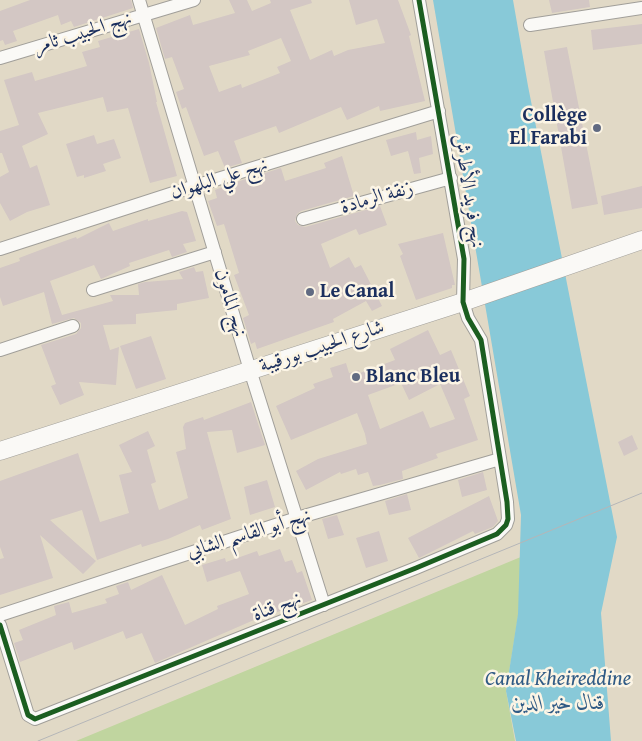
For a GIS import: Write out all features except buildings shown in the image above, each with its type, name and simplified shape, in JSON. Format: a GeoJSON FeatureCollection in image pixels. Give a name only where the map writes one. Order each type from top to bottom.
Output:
{"type":"FeatureCollection","features":[{"type":"Feature","properties":{"kind":"main road","name":"شارع الحبيب بورقيبة"},"geometry":{"type":"LineString","coordinates":[[0,451],[466,301],[642,240]]}},
{"type":"Feature","properties":{"kind":"street","name":"نهج المامون"},"geometry":{"type":"LineString","coordinates":[[139,0],[250,370],[324,605]]}},
{"type":"Feature","properties":{"kind":"street","name":"نهج الحبيب ثامر"},"geometry":{"type":"LineString","coordinates":[[0,58],[194,0]]}},
{"type":"Feature","properties":{"kind":"street","name":"نهج فريد الأطرش"},"geometry":{"type":"LineString","coordinates":[[419,0],[440,111],[465,266],[468,318],[481,340],[507,502]]}},
{"type":"Feature","properties":{"kind":"street"},"geometry":{"type":"LineString","coordinates":[[530,25],[642,8]]}},
{"type":"Feature","properties":{"kind":"street","name":"نهج علي البلهوان"},"geometry":{"type":"LineString","coordinates":[[0,249],[195,186],[440,111]]}},
{"type":"Feature","properties":{"kind":"street","name":"زنقة الرمادة"},"geometry":{"type":"LineString","coordinates":[[302,219],[451,178]]}},
{"type":"Feature","properties":{"kind":"street"},"geometry":{"type":"LineString","coordinates":[[93,290],[215,252]]}},
{"type":"Feature","properties":{"kind":"street"},"geometry":{"type":"LineString","coordinates":[[0,350],[73,326]]}},
{"type":"Feature","properties":{"kind":"street","name":"نهج أبو القاسم الشابي"},"geometry":{"type":"LineString","coordinates":[[0,615],[297,518],[500,459]]}},
{"type":"Feature","properties":{"kind":"street","name":"نهج قناة"},"geometry":{"type":"LineString","coordinates":[[0,625],[28,715],[34,718],[324,605],[500,532],[507,522],[507,502]]}},
{"type":"Feature","properties":{"kind":"green space"},"geometry":{"type":"Polygon","coordinates":[[[528,554],[506,691],[515,741],[76,741],[528,554]]]}},
{"type":"Feature","properties":{"kind":"water","name":"Canal Kheireddine قنال خير الدين"},"geometry":{"type":"Polygon","coordinates":[[[433,0],[513,0],[528,86],[617,537],[601,613],[611,741],[516,741],[506,691],[518,614],[521,515],[433,0]]]}},
{"type":"Feature","properties":{"kind":"tram line"},"geometry":{"type":"LineString","coordinates":[[38,741],[642,493]]}},
{"type":"Feature","properties":{"kind":"cycle path"},"geometry":{"type":"LineString","coordinates":[[0,625],[28,715],[35,719],[416,568],[497,534],[506,525],[508,519],[507,502],[481,340],[468,318],[463,302],[464,259],[419,0]]}},
{"type":"Feature","properties":{"kind":"place","name":"Collège El Farabi"},"geometry":{"type":"Point","coordinates":[597,128]}},
{"type":"Feature","properties":{"kind":"place","name":"Le Canal"},"geometry":{"type":"Point","coordinates":[310,292]}},
{"type":"Feature","properties":{"kind":"place","name":"Blanc Bleu"},"geometry":{"type":"Point","coordinates":[356,377]}}]}
